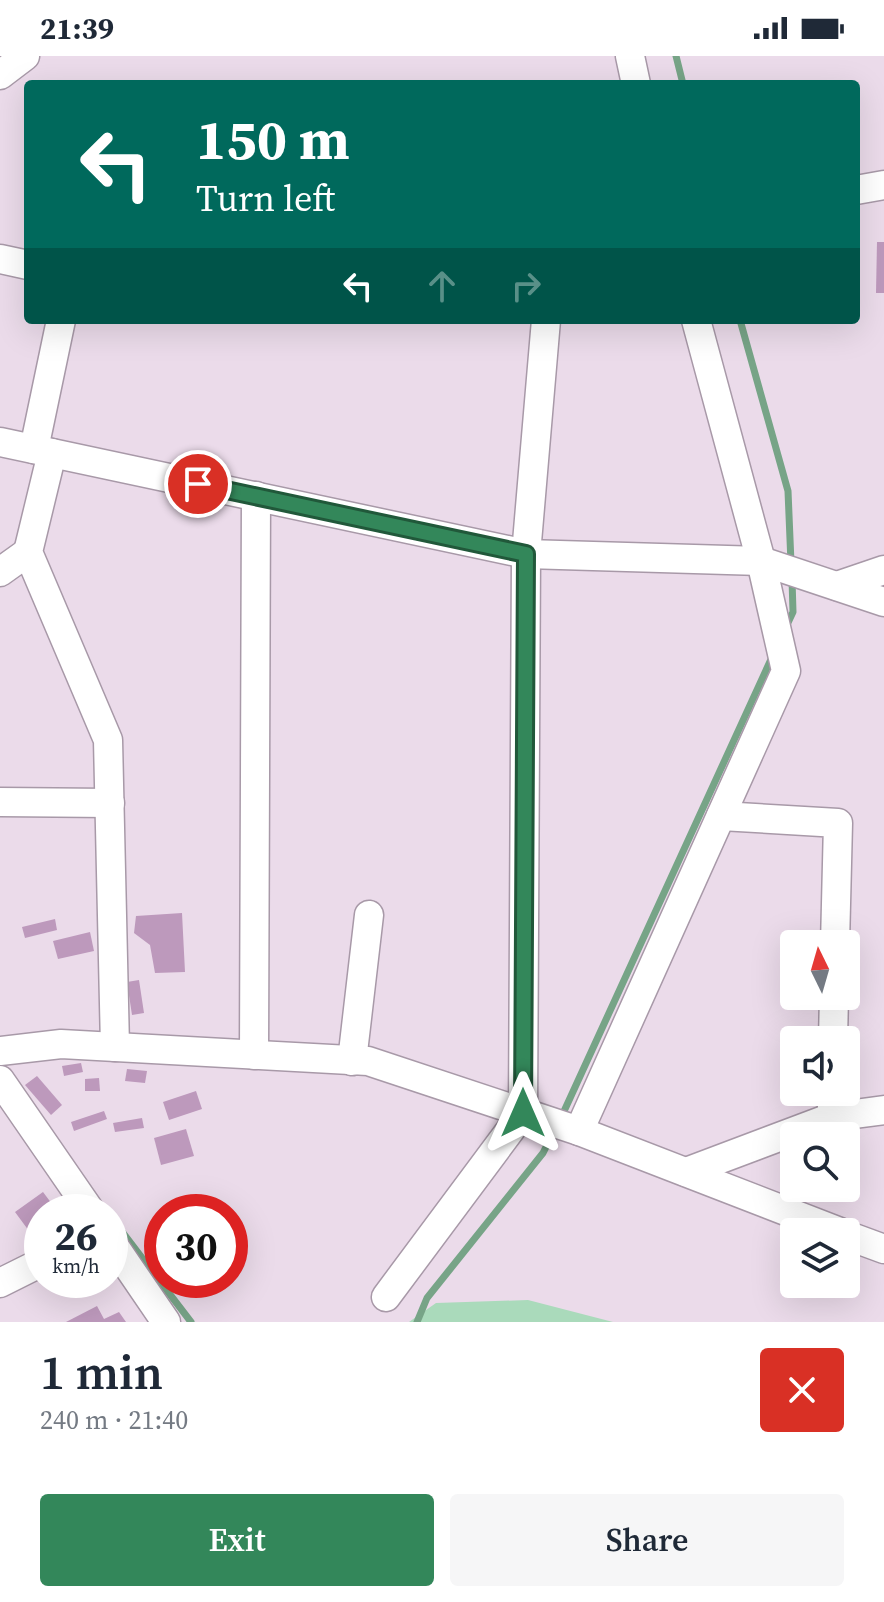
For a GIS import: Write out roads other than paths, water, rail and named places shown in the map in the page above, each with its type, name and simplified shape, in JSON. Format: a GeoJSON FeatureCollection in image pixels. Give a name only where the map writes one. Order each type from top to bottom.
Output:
{"type":"FeatureCollection","features":[{"type":"Feature","properties":{"kind":"street"},"geometry":{"type":"LineString","coordinates":[[0,75],[25,56]]}},
{"type":"Feature","properties":{"kind":"street"},"geometry":{"type":"LineString","coordinates":[[630,56],[635,80]]}},
{"type":"Feature","properties":{"kind":"street"},"geometry":{"type":"LineString","coordinates":[[860,189],[884,185]]}},
{"type":"Feature","properties":{"kind":"street"},"geometry":{"type":"LineString","coordinates":[[0,259],[24,264]]}},
{"type":"Feature","properties":{"kind":"street"},"geometry":{"type":"LineString","coordinates":[[60,324],[28,552],[108,740],[115,1047]]}},
{"type":"Feature","properties":{"kind":"street"},"geometry":{"type":"LineString","coordinates":[[386,1297],[523,1113],[526,554],[546,324]]}},
{"type":"Feature","properties":{"kind":"street"},"geometry":{"type":"LineString","coordinates":[[579,1131],[786,671],[761,561],[697,324]]}},
{"type":"Feature","properties":{"kind":"street"},"geometry":{"type":"LineString","coordinates":[[0,442],[526,554],[761,561],[884,602]]}},
{"type":"Feature","properties":{"kind":"street"},"geometry":{"type":"LineString","coordinates":[[254,1055],[256,496]]}},
{"type":"Feature","properties":{"kind":"street"},"geometry":{"type":"LineString","coordinates":[[0,572],[28,552]]}},
{"type":"Feature","properties":{"kind":"street"},"geometry":{"type":"LineString","coordinates":[[837,586],[884,570]]}},
{"type":"Feature","properties":{"kind":"street"},"geometry":{"type":"LineString","coordinates":[[0,802],[110,803]]}},
{"type":"Feature","properties":{"kind":"street"},"geometry":{"type":"LineString","coordinates":[[721,816],[838,823],[835,930]]}},
{"type":"Feature","properties":{"kind":"street"},"geometry":{"type":"LineString","coordinates":[[352,1061],[369,915]]}},
{"type":"Feature","properties":{"kind":"street"},"geometry":{"type":"LineString","coordinates":[[0,1051],[61,1044],[368,1061],[579,1131],[804,1218]]}},
{"type":"Feature","properties":{"kind":"street"},"geometry":{"type":"LineString","coordinates":[[0,1080],[79,1194]]}},
{"type":"Feature","properties":{"kind":"street"},"geometry":{"type":"LineString","coordinates":[[686,1172],[828,1106]]}},
{"type":"Feature","properties":{"kind":"street"},"geometry":{"type":"LineString","coordinates":[[849,1106],[884,1110]]}},
{"type":"Feature","properties":{"kind":"street"},"geometry":{"type":"LineString","coordinates":[[860,1240],[884,1249]]}},
{"type":"Feature","properties":{"kind":"street"},"geometry":{"type":"LineString","coordinates":[[128,1266],[166,1322]]}},
{"type":"Feature","properties":{"kind":"street"},"geometry":{"type":"LineString","coordinates":[[0,1283],[24,1271]]}},
{"type":"Feature","properties":{"kind":"waterway"},"geometry":{"type":"LineString","coordinates":[[676,56],[682,80]]}},
{"type":"Feature","properties":{"kind":"waterway"},"geometry":{"type":"LineString","coordinates":[[741,324],[788,491],[791,563]]}},
{"type":"Feature","properties":{"kind":"waterway"},"geometry":{"type":"LineString","coordinates":[[785,629],[793,612],[792,579]]}},
{"type":"Feature","properties":{"kind":"waterway"},"geometry":{"type":"LineString","coordinates":[[560,1120],[773,655]]}},
{"type":"Feature","properties":{"kind":"waterway"},"geometry":{"type":"LineString","coordinates":[[417,1322],[427,1298],[543,1153],[554,1131]]}},
{"type":"Feature","properties":{"kind":"waterway"},"geometry":{"type":"LineString","coordinates":[[128,1240],[191,1322]]}}]}
